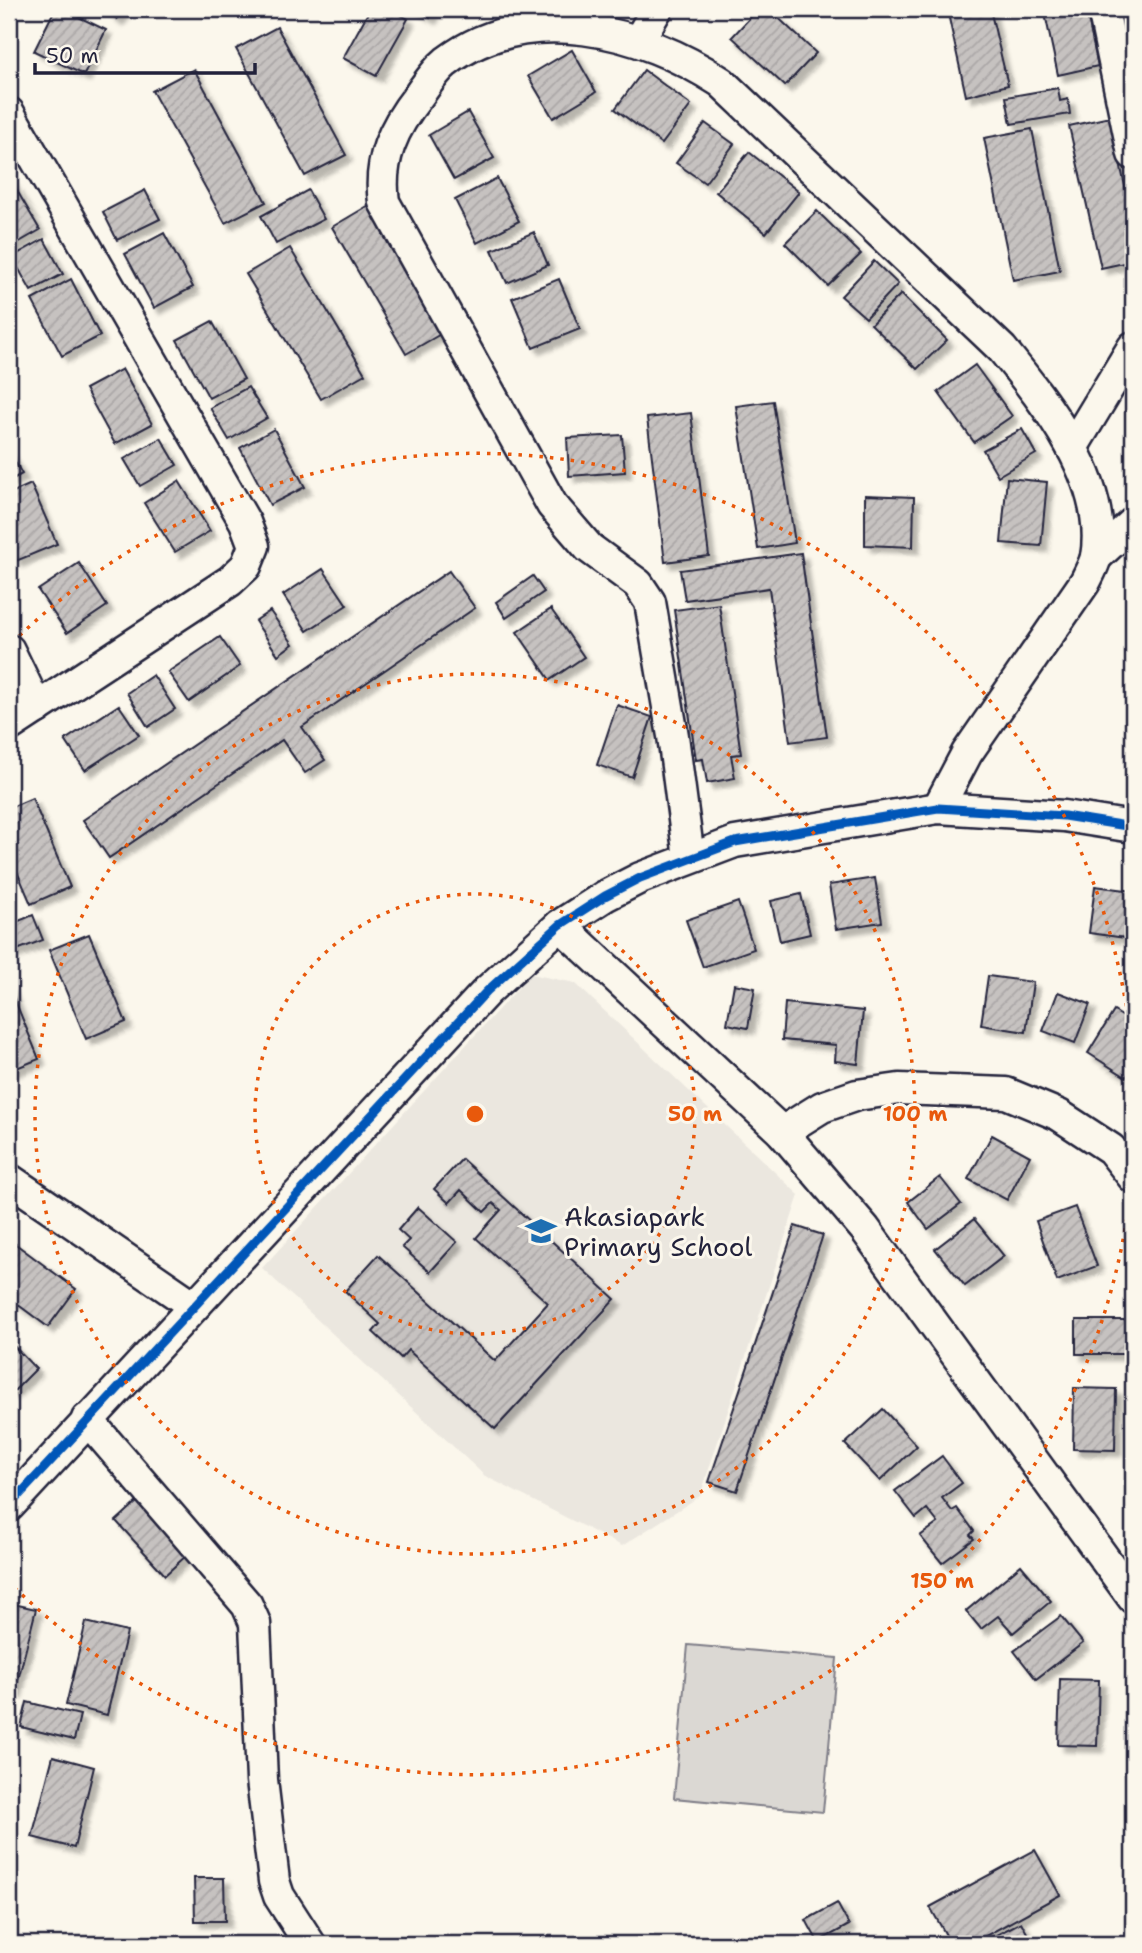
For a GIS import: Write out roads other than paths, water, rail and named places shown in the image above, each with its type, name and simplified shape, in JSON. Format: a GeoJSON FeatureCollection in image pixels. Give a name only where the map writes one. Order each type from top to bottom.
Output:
{"type":"FeatureCollection","features":[{"type":"Feature","properties":{"kind":"street"},"geometry":{"type":"LineString","coordinates":[[640,38],[657,9]]}},
{"type":"Feature","properties":{"kind":"street"},"geometry":{"type":"LineString","coordinates":[[1103,9],[1122,50],[1133,154]]}},
{"type":"Feature","properties":{"kind":"street"},"geometry":{"type":"LineString","coordinates":[[689,858],[673,736],[650,602],[638,584],[589,548],[552,505],[384,202],[382,174],[386,150],[404,113],[445,62],[476,40],[538,14],[640,38],[685,58],[721,82],[1002,349],[1031,385],[1072,448],[1090,484],[1094,506],[1096,557]]}},
{"type":"Feature","properties":{"kind":"street"},"geometry":{"type":"LineString","coordinates":[[9,113],[238,510],[254,546],[246,566],[230,582],[9,726]]}},
{"type":"Feature","properties":{"kind":"street"},"geometry":{"type":"LineString","coordinates":[[1072,448],[1133,346]]}},
{"type":"Feature","properties":{"kind":"street"},"geometry":{"type":"LineString","coordinates":[[937,808],[967,753],[1085,582],[1096,557],[1133,523]]}},
{"type":"Feature","properties":{"kind":"street"},"geometry":{"type":"LineString","coordinates":[[9,650],[37,708]]}},
{"type":"Feature","properties":{"kind":"street"},"geometry":{"type":"LineString","coordinates":[[9,1506],[487,991],[560,925],[616,890],[689,858],[735,842],[787,831],[937,808],[1063,816],[1133,827]]}},
{"type":"Feature","properties":{"kind":"street"},"geometry":{"type":"LineString","coordinates":[[560,925],[782,1132],[865,1229],[1133,1598]]}},
{"type":"Feature","properties":{"kind":"street"},"geometry":{"type":"LineString","coordinates":[[782,1132],[822,1107],[857,1095],[899,1089],[1006,1093],[1059,1115],[1111,1149],[1133,1177]]}},
{"type":"Feature","properties":{"kind":"street"},"geometry":{"type":"LineString","coordinates":[[9,1179],[194,1306]]}},
{"type":"Feature","properties":{"kind":"street"},"geometry":{"type":"LineString","coordinates":[[87,1419],[247,1605],[255,1623],[262,1780],[274,1881],[279,1896],[310,1944]]}},
{"type":"Feature","properties":{"kind":"place","name":"Akasiapark Primary School"},"geometry":{"type":"Point","coordinates":[541,1231]}}]}
